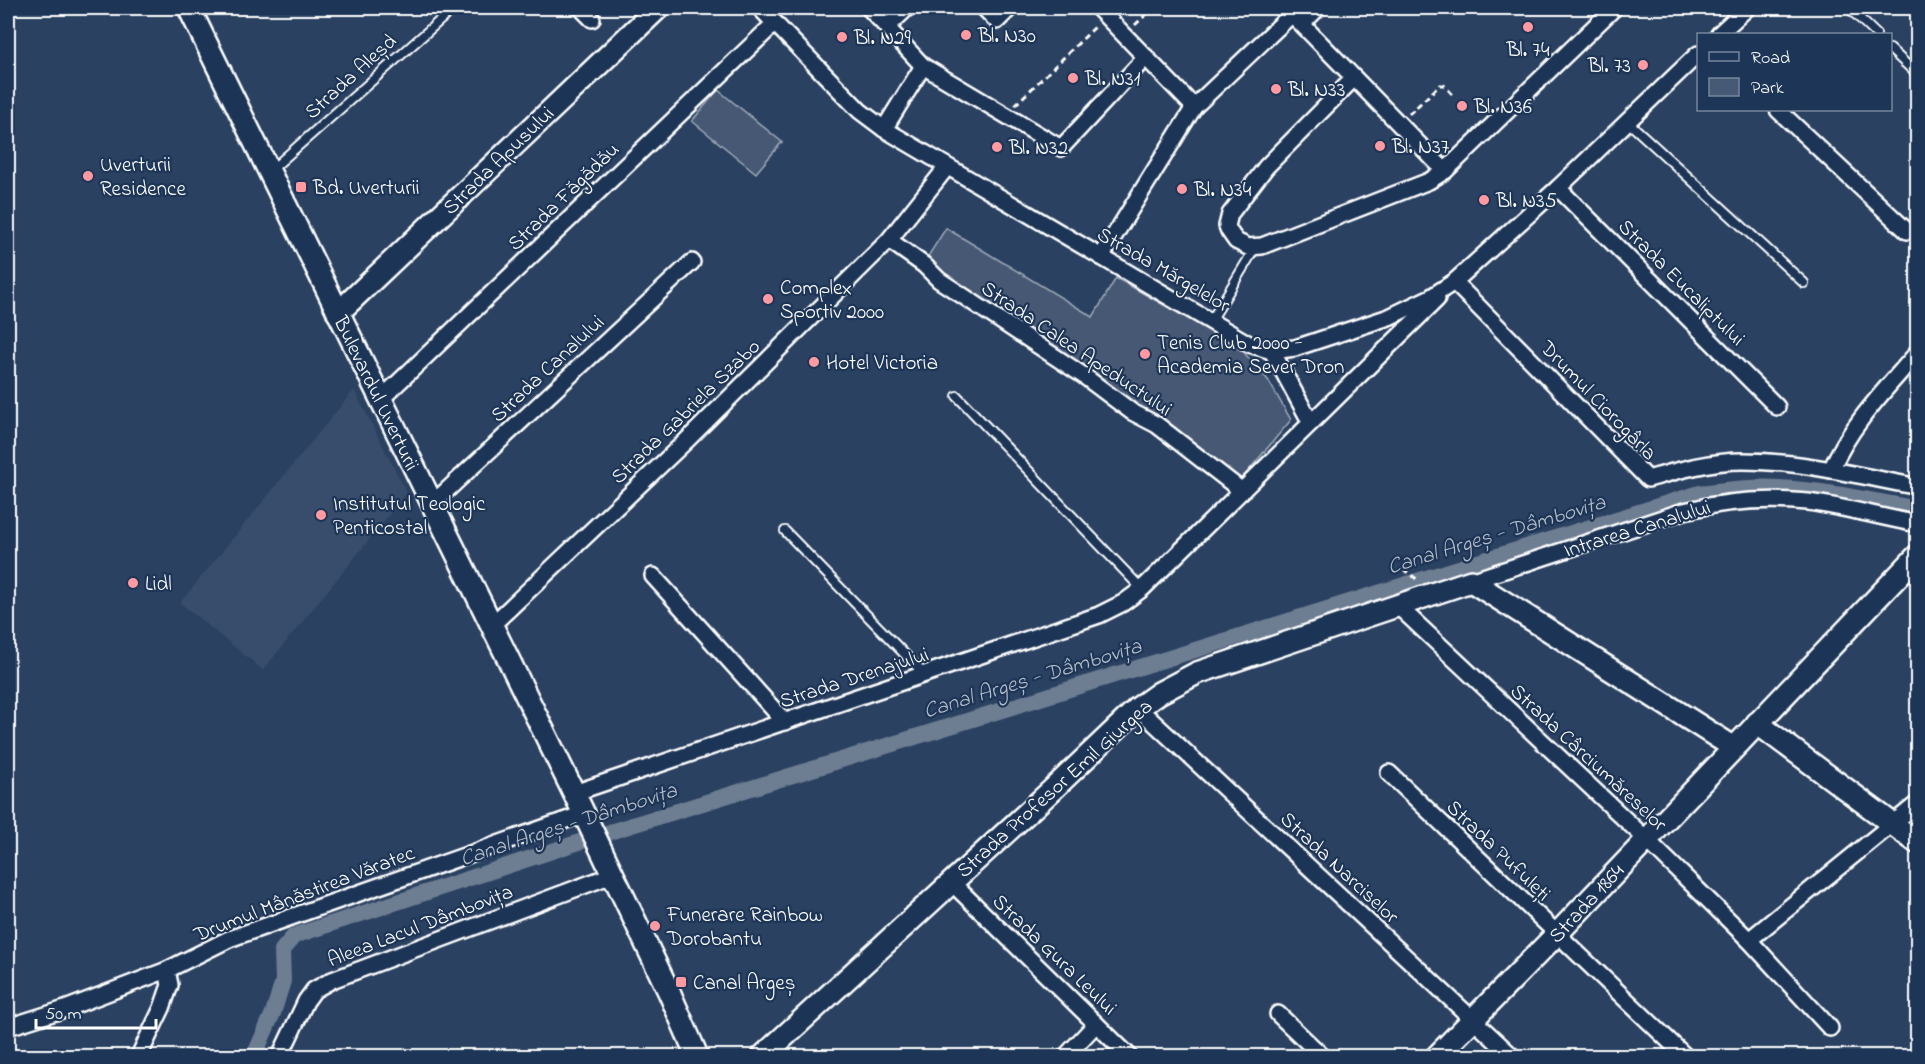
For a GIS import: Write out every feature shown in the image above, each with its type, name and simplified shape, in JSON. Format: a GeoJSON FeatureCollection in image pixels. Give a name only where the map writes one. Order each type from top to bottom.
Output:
{"type":"FeatureCollection","features":[{"type":"Feature","properties":{"kind":"street","name":"Bulevardul Uverturii"},"geometry":{"type":"LineString","coordinates":[[189,8],[574,793],[670,994],[697,1056]]}},
{"type":"Feature","properties":{"kind":"street"},"geometry":{"type":"LineString","coordinates":[[581,8],[592,19]]}},
{"type":"Feature","properties":{"kind":"street","name":"Strada Apusului"},"geometry":{"type":"LineString","coordinates":[[338,313],[657,8]]}},
{"type":"Feature","properties":{"kind":"street","name":"Strada Mărgelelor"},"geometry":{"type":"LineString","coordinates":[[760,8],[860,111],[884,129],[1249,344],[1272,351],[1295,348],[1389,317],[1431,297],[1454,282],[1558,188],[1697,55]]}},
{"type":"Feature","properties":{"kind":"street"},"geometry":{"type":"LineString","coordinates":[[869,8],[923,66],[1061,148],[1146,57]]}},
{"type":"Feature","properties":{"kind":"street"},"geometry":{"type":"LineString","coordinates":[[887,27],[907,8]]}},
{"type":"Feature","properties":{"kind":"street"},"geometry":{"type":"LineString","coordinates":[[984,8],[997,21],[1010,8]]}},
{"type":"Feature","properties":{"kind":"street"},"geometry":{"type":"LineString","coordinates":[[1101,257],[1194,107],[1293,15],[1318,8]]}},
{"type":"Feature","properties":{"kind":"street"},"geometry":{"type":"LineString","coordinates":[[1354,78],[1266,167],[1230,214],[1227,226],[1232,237],[1242,245],[1255,248],[1413,189],[1445,171],[1614,8]]}},
{"type":"Feature","properties":{"kind":"street"},"geometry":{"type":"LineString","coordinates":[[1720,33],[1747,8]]}},
{"type":"Feature","properties":{"kind":"street"},"geometry":{"type":"LineString","coordinates":[[1102,12],[1194,107]]}},
{"type":"Feature","properties":{"kind":"street"},"geometry":{"type":"LineString","coordinates":[[1293,15],[1445,171]]}},
{"type":"Feature","properties":{"kind":"street","name":"Strada Făgădău"},"geometry":{"type":"LineString","coordinates":[[380,400],[775,23]]}},
{"type":"Feature","properties":{"kind":"street"},"geometry":{"type":"LineString","coordinates":[[884,129],[923,66]]}},
{"type":"Feature","properties":{"kind":"street"},"geometry":{"type":"LineString","coordinates":[[1779,111],[1906,231]]}},
{"type":"Feature","properties":{"kind":"street","name":"Strada Gabriela Szabo"},"geometry":{"type":"LineString","coordinates":[[492,625],[687,440],[889,240],[947,167]]}},
{"type":"Feature","properties":{"kind":"street","name":"Strada Eucaliptului"},"geometry":{"type":"LineString","coordinates":[[1558,188],[1777,407]]}},
{"type":"Feature","properties":{"kind":"street","name":"Strada Calea Apeductului"},"geometry":{"type":"LineString","coordinates":[[889,240],[924,265],[939,280],[1084,376],[1132,412],[1157,425],[1242,492]]}},
{"type":"Feature","properties":{"kind":"street","name":"Strada Canalului"},"geometry":{"type":"LineString","coordinates":[[431,505],[692,262]]}},
{"type":"Feature","properties":{"kind":"street","name":"Strada Drenajului"},"geometry":{"type":"LineString","coordinates":[[574,793],[1099,615],[1123,603],[1142,589],[1454,282]]}},
{"type":"Feature","properties":{"kind":"street","name":"Drumul Ciorogârla"},"geometry":{"type":"LineString","coordinates":[[1454,282],[1648,479],[1706,464],[1741,461],[1831,471],[1917,487]]}},
{"type":"Feature","properties":{"kind":"street"},"geometry":{"type":"LineString","coordinates":[[1272,351],[1311,423]]}},
{"type":"Feature","properties":{"kind":"street"},"geometry":{"type":"LineString","coordinates":[[1831,471],[1837,454],[1857,424],[1917,352]]}},
{"type":"Feature","properties":{"kind":"street","name":"Intrarea Canalului"},"geometry":{"type":"LineString","coordinates":[[1398,606],[1684,511],[1716,503],[1760,500],[1810,503],[1917,524]]}},
{"type":"Feature","properties":{"kind":"street","name":"Strada 1864"},"geometry":{"type":"LineString","coordinates":[[1437,1056],[1557,934],[1917,555]]}},
{"type":"Feature","properties":{"kind":"street"},"geometry":{"type":"LineString","coordinates":[[653,576],[785,722]]}},
{"type":"Feature","properties":{"kind":"street"},"geometry":{"type":"LineString","coordinates":[[1471,581],[1733,747]]}},
{"type":"Feature","properties":{"kind":"street","name":"Strada Profesor Emil Giurgea"},"geometry":{"type":"LineString","coordinates":[[763,1056],[1138,708],[1158,693],[1197,673],[1398,606]]}},
{"type":"Feature","properties":{"kind":"street","name":"Strada Cârciumăreselor"},"geometry":{"type":"LineString","coordinates":[[1398,606],[1646,839],[1749,940],[1830,1028]]}},
{"type":"Feature","properties":{"kind":"street","name":"Strada Narciselor"},"geometry":{"type":"LineString","coordinates":[[1138,708],[1512,1056]]}},
{"type":"Feature","properties":{"kind":"street"},"geometry":{"type":"LineString","coordinates":[[1757,723],[1917,843]]}},
{"type":"Feature","properties":{"kind":"street","name":"Strada Pufuleți"},"geometry":{"type":"LineString","coordinates":[[1389,773],[1685,1056]]}},
{"type":"Feature","properties":{"kind":"street"},"geometry":{"type":"LineString","coordinates":[[1749,940],[1917,803]]}},
{"type":"Feature","properties":{"kind":"street","name":"Drumul Mânăstirea Văratec"},"geometry":{"type":"LineString","coordinates":[[8,1027],[167,970],[229,939],[583,814]]}},
{"type":"Feature","properties":{"kind":"street","name":"Aleea Lacul Dâmbovița"},"geometry":{"type":"LineString","coordinates":[[280,1056],[306,1001],[314,990],[332,980],[612,875]]}},
{"type":"Feature","properties":{"kind":"street","name":"Strada Gura Leului"},"geometry":{"type":"LineString","coordinates":[[951,882],[1129,1056]]}},
{"type":"Feature","properties":{"kind":"street"},"geometry":{"type":"LineString","coordinates":[[140,1056],[170,985],[167,970]]}},
{"type":"Feature","properties":{"kind":"street"},"geometry":{"type":"LineString","coordinates":[[1278,1014],[1322,1056]]}},
{"type":"Feature","properties":{"kind":"street"},"geometry":{"type":"LineString","coordinates":[[1066,1056],[1096,1024]]}},
{"type":"Feature","properties":{"kind":"lane","name":"Strada Aleșd"},"geometry":{"type":"LineString","coordinates":[[270,171],[454,8]]}},
{"type":"Feature","properties":{"kind":"lane"},"geometry":{"type":"LineString","coordinates":[[1849,8],[1875,33]]}},
{"type":"Feature","properties":{"kind":"lane"},"geometry":{"type":"LineString","coordinates":[[1892,51],[1917,75]]}},
{"type":"Feature","properties":{"kind":"lane"},"geometry":{"type":"LineString","coordinates":[[1627,121],[1803,283]]}},
{"type":"Feature","properties":{"kind":"lane"},"geometry":{"type":"LineString","coordinates":[[1211,321],[1255,248]]}},
{"type":"Feature","properties":{"kind":"lane"},"geometry":{"type":"LineString","coordinates":[[957,396],[1142,589]]}},
{"type":"Feature","properties":{"kind":"lane"},"geometry":{"type":"LineString","coordinates":[[785,531],[925,675]]}},
{"type":"Feature","properties":{"kind":"path"},"geometry":{"type":"LineString","coordinates":[[1125,35],[1153,8]]}},
{"type":"Feature","properties":{"kind":"path"},"geometry":{"type":"LineString","coordinates":[[1005,115],[1102,12]]}},
{"type":"Feature","properties":{"kind":"path"},"geometry":{"type":"LineString","coordinates":[[1399,124],[1440,85],[1444,85],[1453,95]]}},
{"type":"Feature","properties":{"kind":"path"},"geometry":{"type":"LineString","coordinates":[[1403,569],[1425,585]]}},
{"type":"Feature","properties":{"kind":"shaded area","name":"Institutul Teologic Penticostal"},"geometry":{"type":"Polygon","coordinates":[[[354,390],[407,493],[263,670],[180,603],[354,390]]]}},
{"type":"Feature","properties":{"kind":"green space"},"geometry":{"type":"Polygon","coordinates":[[[718,90],[782,142],[756,173],[692,121],[718,90]]]}},
{"type":"Feature","properties":{"kind":"green space","name":"Tenis Club 2000 - Academia Sever Dron"},"geometry":{"type":"Polygon","coordinates":[[[946,228],[1093,317],[1116,278],[1240,348],[1268,380],[1291,420],[1238,483],[1078,361],[1070,371],[918,272],[946,228]]]}},
{"type":"Feature","properties":{"kind":"waterway","name":"Canal Argeș - Dâmbovița"},"geometry":{"type":"LineString","coordinates":[[254,1056],[273,1013],[283,981],[282,950],[294,936],[616,830],[1700,493],[1759,488],[1797,489],[1918,509]]}},
{"type":"Feature","properties":{"kind":"place","name":"Bl. 74"},"geometry":{"type":"Point","coordinates":[1528,27]}},
{"type":"Feature","properties":{"kind":"place","name":"Bl. N30"},"geometry":{"type":"Point","coordinates":[966,35]}},
{"type":"Feature","properties":{"kind":"place","name":"Bl. N29"},"geometry":{"type":"Point","coordinates":[842,37]}},
{"type":"Feature","properties":{"kind":"place","name":"Bl. 73"},"geometry":{"type":"Point","coordinates":[1643,65]}},
{"type":"Feature","properties":{"kind":"place","name":"Bl. N31"},"geometry":{"type":"Point","coordinates":[1073,78]}},
{"type":"Feature","properties":{"kind":"place","name":"Bl. N33"},"geometry":{"type":"Point","coordinates":[1276,89]}},
{"type":"Feature","properties":{"kind":"place","name":"Bl. N36"},"geometry":{"type":"Point","coordinates":[1462,106]}},
{"type":"Feature","properties":{"kind":"place","name":"Bl. N37"},"geometry":{"type":"Point","coordinates":[1380,146]}},
{"type":"Feature","properties":{"kind":"place","name":"Bl. N32"},"geometry":{"type":"Point","coordinates":[997,147]}},
{"type":"Feature","properties":{"kind":"place","name":"Uverturii Residence"},"geometry":{"type":"Point","coordinates":[88,176]}},
{"type":"Feature","properties":{"kind":"place","name":"Bd. Uverturii"},"geometry":{"type":"Point","coordinates":[301,187]}},
{"type":"Feature","properties":{"kind":"place","name":"Bl. N34"},"geometry":{"type":"Point","coordinates":[1182,189]}},
{"type":"Feature","properties":{"kind":"place","name":"Bl. N35"},"geometry":{"type":"Point","coordinates":[1484,200]}},
{"type":"Feature","properties":{"kind":"place","name":"Complex Sportiv 2000"},"geometry":{"type":"Point","coordinates":[768,299]}},
{"type":"Feature","properties":{"kind":"place","name":"Tenis Club 2000 - Academia Sever Dron"},"geometry":{"type":"Point","coordinates":[1145,354]}},
{"type":"Feature","properties":{"kind":"place","name":"Hotel Victoria"},"geometry":{"type":"Point","coordinates":[814,362]}},
{"type":"Feature","properties":{"kind":"place","name":"Institutul Teologic Penticostal"},"geometry":{"type":"Point","coordinates":[321,515]}},
{"type":"Feature","properties":{"kind":"place","name":"Lidl"},"geometry":{"type":"Point","coordinates":[133,583]}},
{"type":"Feature","properties":{"kind":"place","name":"Funerare Rainbow Dorobantu"},"geometry":{"type":"Point","coordinates":[655,926]}},
{"type":"Feature","properties":{"kind":"place","name":"Canal Argeș"},"geometry":{"type":"Point","coordinates":[681,982]}}]}
